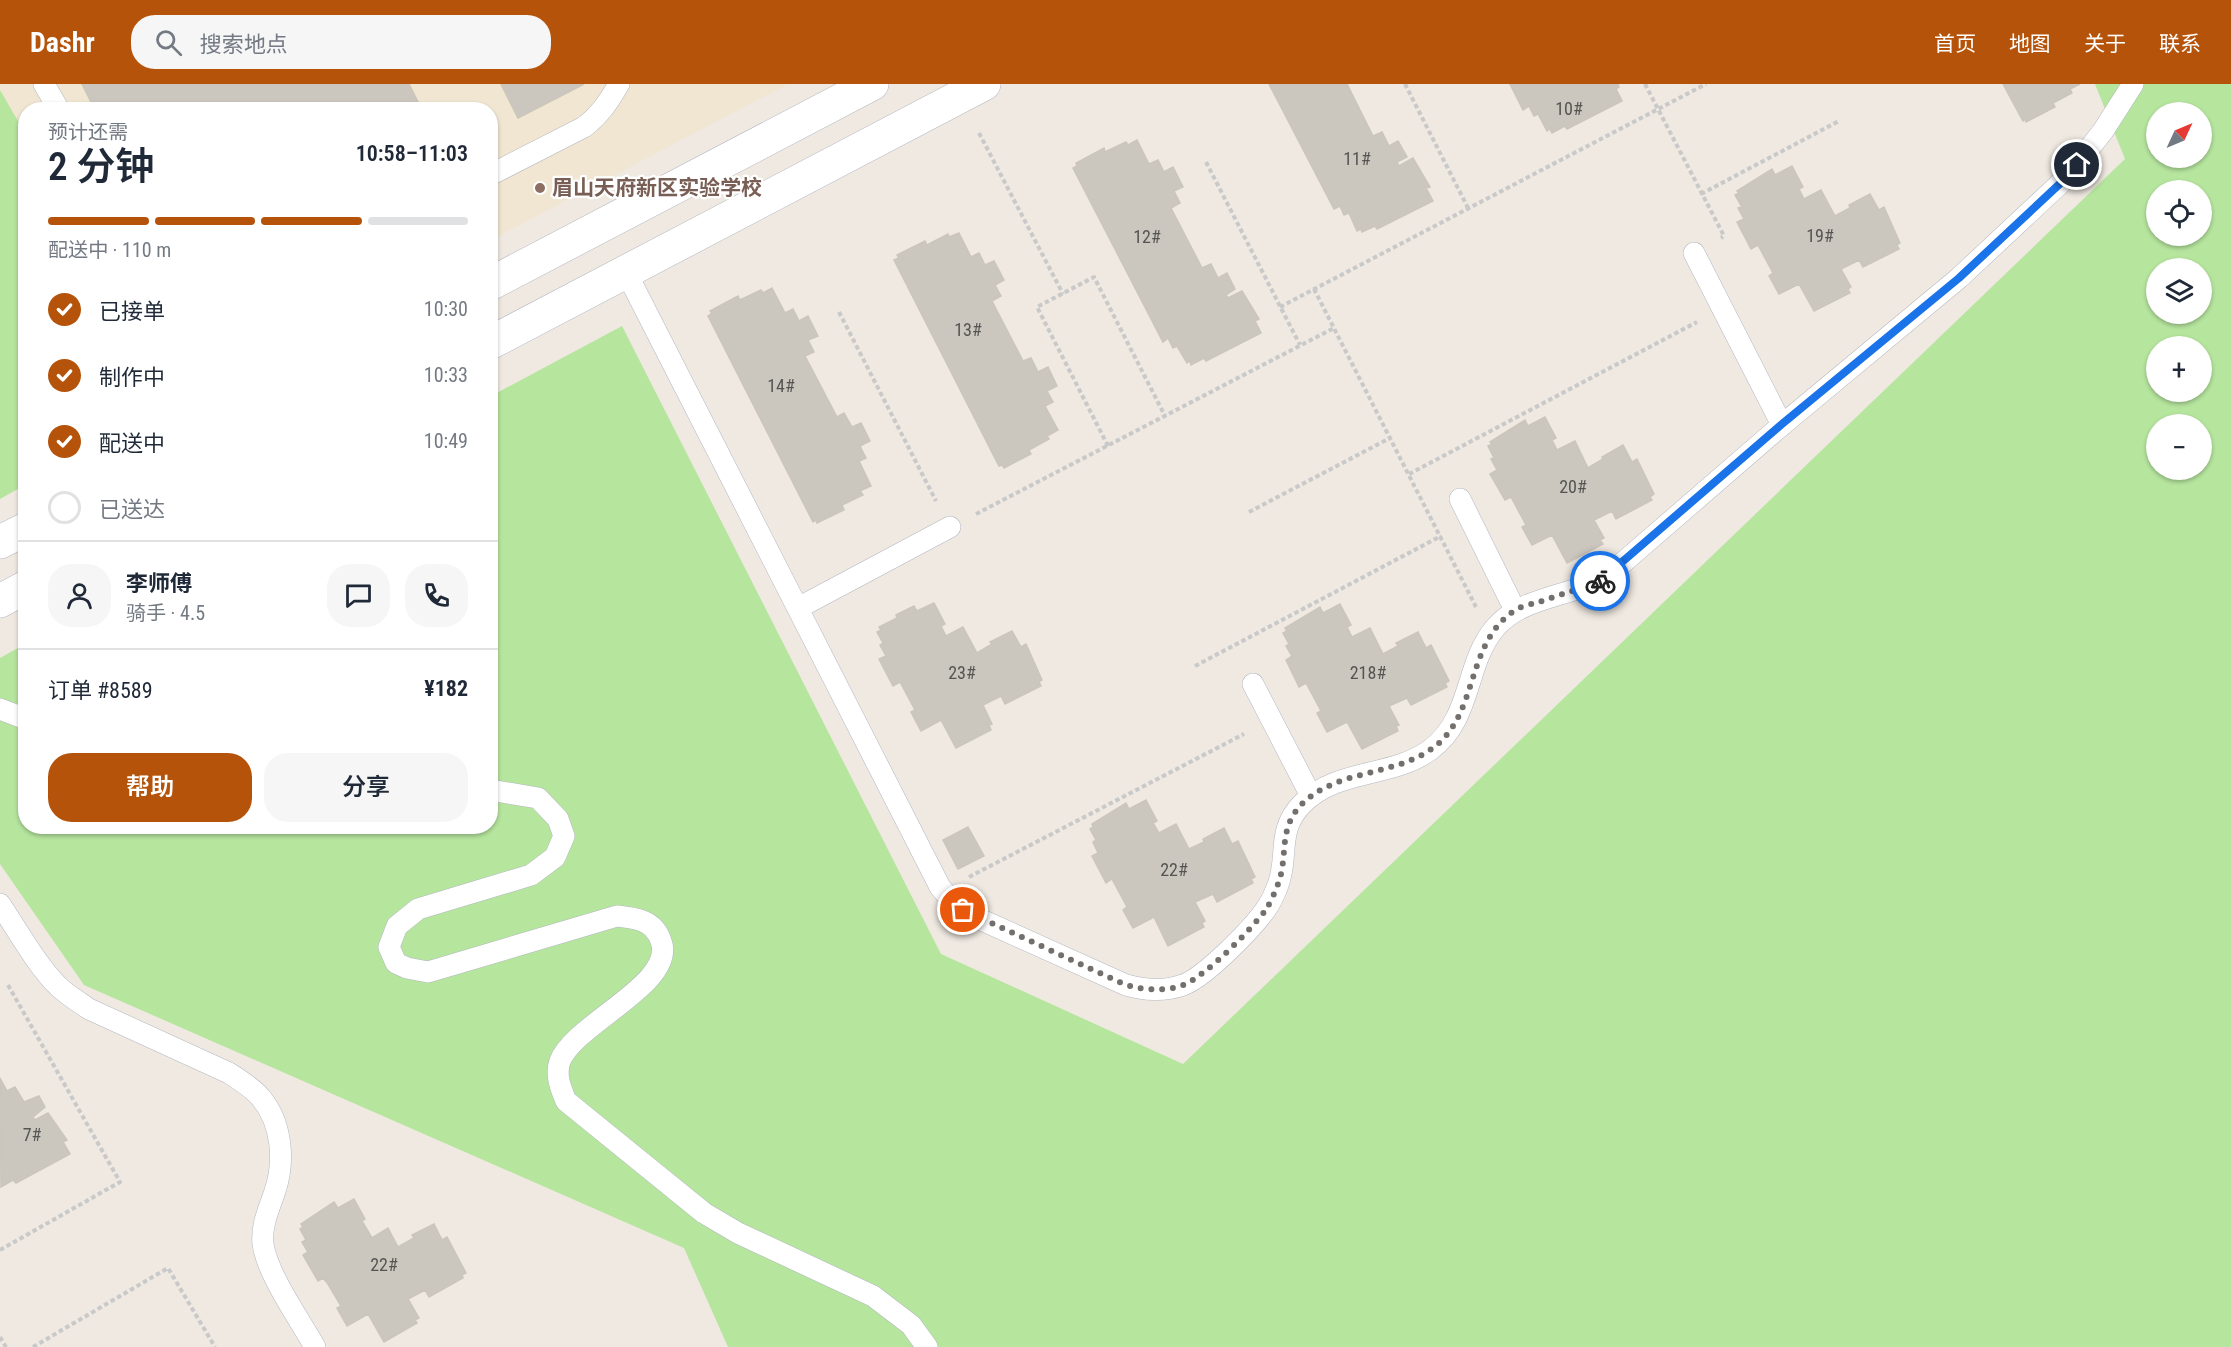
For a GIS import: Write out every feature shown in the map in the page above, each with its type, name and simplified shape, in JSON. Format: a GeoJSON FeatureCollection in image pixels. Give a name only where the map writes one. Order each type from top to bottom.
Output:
{"type":"FeatureCollection","features":[{"type":"Feature","properties":{"kind":"street"},"geometry":{"type":"LineString","coordinates":[[498,281],[872,84]]}},
{"type":"Feature","properties":{"kind":"street"},"geometry":{"type":"LineString","coordinates":[[498,339],[984,84]]}},
{"type":"Feature","properties":{"kind":"street"},"geometry":{"type":"LineString","coordinates":[[0,542],[18,533]]}},
{"type":"Feature","properties":{"kind":"street"},"geometry":{"type":"LineString","coordinates":[[0,601],[18,591]]}},
{"type":"Feature","properties":{"kind":"lane"},"geometry":{"type":"LineString","coordinates":[[44,84],[54,102]]}},
{"type":"Feature","properties":{"kind":"lane"},"geometry":{"type":"LineString","coordinates":[[498,171],[584,127],[606,106],[619,84]]}},
{"type":"Feature","properties":{"kind":"lane"},"geometry":{"type":"LineString","coordinates":[[626,272],[943,891],[963,910],[975,917],[1126,985],[1157,990],[1185,984],[1207,970],[1257,921],[1267,908],[1279,882],[1284,836],[1296,812],[1311,796],[1341,780],[1409,761],[1426,753],[1439,743],[1457,719],[1485,642],[1515,610],[1599,581],[1782,424],[1959,278],[2066,178],[2103,131],[2133,84]]}},
{"type":"Feature","properties":{"kind":"lane"},"geometry":{"type":"LineString","coordinates":[[1694,253],[1782,424]]}},
{"type":"Feature","properties":{"kind":"lane"},"geometry":{"type":"LineString","coordinates":[[1460,499],[1515,610]]}},
{"type":"Feature","properties":{"kind":"lane"},"geometry":{"type":"LineString","coordinates":[[798,608],[950,527]]}},
{"type":"Feature","properties":{"kind":"lane"},"geometry":{"type":"LineString","coordinates":[[1253,684],[1311,796]]}},
{"type":"Feature","properties":{"kind":"lane"},"geometry":{"type":"LineString","coordinates":[[0,709],[18,716]]}},
{"type":"Feature","properties":{"kind":"lane"},"geometry":{"type":"LineString","coordinates":[[498,791],[538,798],[558,819],[564,837],[555,857],[531,875],[418,909],[397,926],[389,946],[396,963],[407,968],[429,972],[617,916],[640,919],[657,930],[664,947],[657,968],[644,985],[576,1038],[560,1062],[558,1083],[566,1101],[704,1214],[738,1233],[873,1296],[911,1326],[927,1347]]}},
{"type":"Feature","properties":{"kind":"lane"},"geometry":{"type":"LineString","coordinates":[[0,904],[46,972],[57,986],[74,999],[89,1009],[229,1072],[261,1098],[276,1128],[281,1158],[277,1182],[262,1232],[264,1247],[271,1269],[315,1347]]}},
{"type":"Feature","properties":{"kind":"path"},"geometry":{"type":"LineString","coordinates":[[1405,84],[1468,208]]}},
{"type":"Feature","properties":{"kind":"path"},"geometry":{"type":"LineString","coordinates":[[1645,84],[1724,236],[1694,253]]}},
{"type":"Feature","properties":{"kind":"path"},"geometry":{"type":"LineString","coordinates":[[1280,307],[1706,84]]}},
{"type":"Feature","properties":{"kind":"path"},"geometry":{"type":"LineString","coordinates":[[1701,194],[1839,121]]}},
{"type":"Feature","properties":{"kind":"path"},"geometry":{"type":"LineString","coordinates":[[979,133],[1063,294]]}},
{"type":"Feature","properties":{"kind":"path"},"geometry":{"type":"LineString","coordinates":[[1206,162],[1300,345]]}},
{"type":"Feature","properties":{"kind":"path"},"geometry":{"type":"LineString","coordinates":[[1108,446],[1037,307],[1094,277],[1165,416]]}},
{"type":"Feature","properties":{"kind":"path"},"geometry":{"type":"LineString","coordinates":[[1314,289],[1491,634]]}},
{"type":"Feature","properties":{"kind":"path"},"geometry":{"type":"LineString","coordinates":[[1409,474],[1722,309]]}},
{"type":"Feature","properties":{"kind":"path"},"geometry":{"type":"LineString","coordinates":[[839,312],[950,527],[1334,328]]}},
{"type":"Feature","properties":{"kind":"path"},"geometry":{"type":"LineString","coordinates":[[1249,512],[1390,438]]}},
{"type":"Feature","properties":{"kind":"path"},"geometry":{"type":"LineString","coordinates":[[1196,666],[1441,536]]}},
{"type":"Feature","properties":{"kind":"path"},"geometry":{"type":"LineString","coordinates":[[943,891],[1272,719]]}},
{"type":"Feature","properties":{"kind":"path"},"geometry":{"type":"LineString","coordinates":[[0,1250],[120,1182],[8,985]]}},
{"type":"Feature","properties":{"kind":"path"},"geometry":{"type":"LineString","coordinates":[[33,1347],[168,1268],[215,1347]]}},
{"type":"Feature","properties":{"kind":"path"},"geometry":{"type":"LineString","coordinates":[[0,1337],[6,1347]]}},
{"type":"Feature","properties":{"kind":"shaded area","name":"眉山天府新区实验学校"},"geometry":{"type":"Polygon","coordinates":[[[0,84],[788,84],[498,236],[498,102],[18,102],[18,122],[0,90],[0,84]]]}},
{"type":"Feature","properties":{"kind":"green space"},"geometry":{"type":"Polygon","coordinates":[[[2095,84],[2231,84],[2231,1347],[728,1347],[684,1248],[84,985],[0,864],[0,658],[18,648],[18,834],[498,834],[498,392],[622,326],[941,954],[1183,1064],[2125,159],[2095,84]]]}},
{"type":"Feature","properties":{"kind":"green space"},"geometry":{"type":"Polygon","coordinates":[[[0,90],[18,121],[18,489],[0,499],[0,90]]]}},
{"type":"Feature","properties":{"kind":"building"},"geometry":{"type":"Polygon","coordinates":[[[82,84],[409,84],[418,102],[91,102],[82,84]]]}},
{"type":"Feature","properties":{"kind":"building"},"geometry":{"type":"Polygon","coordinates":[[[501,84],[584,84],[518,118],[501,84]]]}},
{"type":"Feature","properties":{"kind":"building"},"geometry":{"type":"Polygon","coordinates":[[[1269,84],[1347,84],[1373,136],[1382,132],[1389,146],[1398,141],[1407,157],[1397,162],[1399,166],[1413,158],[1430,187],[1426,188],[1433,201],[1377,229],[1375,226],[1362,232],[1361,229],[1357,231],[1349,213],[1344,215],[1340,206],[1334,209],[1269,84]]]}},
{"type":"Feature","properties":{"kind":"building"},"geometry":{"type":"Polygon","coordinates":[[[1510,84],[1618,84],[1619,87],[1616,89],[1622,101],[1567,129],[1565,126],[1552,133],[1550,129],[1547,131],[1538,114],[1534,116],[1529,106],[1523,110],[1510,84]]]}},
{"type":"Feature","properties":{"kind":"building"},"geometry":{"type":"Polygon","coordinates":[[[2003,84],[2080,84],[2070,89],[2072,93],[2053,103],[2055,107],[2026,122],[2025,119],[2023,121],[2003,84]]]}},
{"type":"Feature","properties":{"kind":"building"},"geometry":{"type":"Polygon","coordinates":[[[1137,140],[1149,164],[1158,160],[1164,172],[1173,167],[1183,187],[1174,191],[1180,203],[1171,208],[1202,268],[1211,264],[1218,278],[1227,273],[1235,289],[1226,295],[1228,298],[1242,291],[1259,319],[1255,321],[1261,333],[1206,361],[1204,358],[1191,365],[1190,361],[1187,363],[1177,346],[1173,348],[1168,338],[1163,342],[1073,168],[1077,166],[1076,163],[1104,148],[1105,152],[1126,142],[1128,145],[1137,140]]]}},
{"type":"Feature","properties":{"kind":"building"},"geometry":{"type":"Polygon","coordinates":[[[1792,166],[1803,187],[1799,189],[1804,199],[1821,190],[1835,216],[1850,208],[1849,205],[1870,194],[1879,210],[1884,207],[1900,243],[1897,245],[1899,249],[1863,267],[1859,260],[1841,269],[1851,287],[1848,289],[1850,293],[1814,311],[1799,284],[1779,294],[1769,276],[1773,273],[1758,245],[1751,249],[1737,222],[1744,219],[1738,208],[1742,207],[1735,195],[1739,193],[1737,191],[1772,169],[1775,175],[1792,166]]]}},
{"type":"Feature","properties":{"kind":"building"},"geometry":{"type":"Polygon","coordinates":[[[959,233],[971,257],[979,253],[985,265],[994,261],[1004,280],[995,285],[1001,296],[992,301],[1023,361],[1031,358],[1038,372],[1048,367],[1057,386],[1047,391],[1053,402],[1045,406],[1058,430],[1047,436],[1049,439],[1029,450],[1031,454],[1004,468],[1002,465],[999,466],[894,260],[899,258],[897,255],[925,241],[927,245],[948,234],[949,237],[959,233]]]}},
{"type":"Feature","properties":{"kind":"building"},"geometry":{"type":"Polygon","coordinates":[[[772,288],[785,313],[793,309],[799,321],[808,316],[818,336],[808,340],[814,352],[805,356],[837,417],[844,413],[852,427],[861,423],[870,441],[860,446],[866,458],[859,461],[871,486],[860,491],[863,495],[842,505],[844,510],[817,523],[816,520],[813,522],[708,316],[712,313],[710,311],[738,296],[740,300],[761,290],[763,293],[772,288]]]}},
{"type":"Feature","properties":{"kind":"building"},"geometry":{"type":"Polygon","coordinates":[[[1545,417],[1556,438],[1552,440],[1557,450],[1575,441],[1588,468],[1623,445],[1632,462],[1637,459],[1654,494],[1650,497],[1652,500],[1616,519],[1612,511],[1594,520],[1604,538],[1600,540],[1603,544],[1567,563],[1552,535],[1532,545],[1522,527],[1526,525],[1511,497],[1505,500],[1490,474],[1497,470],[1491,459],[1494,458],[1488,446],[1492,444],[1490,442],[1525,420],[1528,426],[1545,417]]]}},
{"type":"Feature","properties":{"kind":"building"},"geometry":{"type":"Polygon","coordinates":[[[934,603],[945,624],[941,626],[946,636],[963,627],[977,653],[992,644],[990,642],[1012,631],[1021,647],[1026,644],[1042,680],[1039,682],[1041,686],[1005,704],[1001,696],[983,705],[992,724],[989,725],[991,730],[956,748],[941,720],[921,731],[911,712],[915,710],[900,682],[893,686],[879,659],[886,656],[880,645],[883,643],[877,632],[881,630],[879,627],[914,606],[917,611],[934,603]]]}},
{"type":"Feature","properties":{"kind":"building"},"geometry":{"type":"Polygon","coordinates":[[[1340,604],[1351,625],[1347,627],[1352,637],[1370,628],[1383,654],[1398,646],[1396,643],[1418,632],[1426,648],[1431,645],[1449,681],[1445,683],[1447,687],[1411,705],[1407,698],[1389,706],[1399,725],[1396,726],[1398,731],[1362,749],[1347,722],[1327,732],[1317,713],[1321,711],[1306,683],[1299,687],[1286,660],[1292,656],[1286,646],[1289,644],[1283,633],[1287,631],[1285,628],[1320,607],[1323,613],[1340,604]]]}},
{"type":"Feature","properties":{"kind":"building"},"geometry":{"type":"Polygon","coordinates":[[[1146,800],[1157,821],[1153,823],[1159,833],[1176,824],[1189,849],[1224,828],[1232,844],[1238,841],[1255,877],[1251,879],[1253,883],[1217,902],[1213,894],[1195,902],[1205,921],[1202,923],[1204,927],[1168,946],[1154,917],[1133,928],[1123,910],[1127,907],[1112,879],[1106,883],[1092,856],[1098,853],[1093,842],[1096,840],[1090,829],[1093,827],[1092,824],[1126,803],[1129,809],[1146,800]]]}},
{"type":"Feature","properties":{"kind":"building"},"geometry":{"type":"Polygon","coordinates":[[[968,827],[984,856],[958,869],[943,840],[968,827]]]}},
{"type":"Feature","properties":{"kind":"building"},"geometry":{"type":"Polygon","coordinates":[[[0,1078],[7,1091],[15,1087],[24,1102],[39,1096],[45,1107],[33,1117],[35,1120],[48,1113],[67,1140],[63,1142],[70,1154],[16,1183],[13,1180],[1,1187],[0,1078]]]}},
{"type":"Feature","properties":{"kind":"building"},"geometry":{"type":"Polygon","coordinates":[[[354,1199],[365,1219],[362,1221],[372,1238],[388,1228],[398,1247],[414,1238],[412,1235],[434,1224],[442,1240],[447,1237],[466,1273],[462,1275],[463,1278],[429,1297],[425,1290],[408,1299],[419,1318],[415,1320],[417,1323],[384,1342],[368,1314],[347,1326],[337,1308],[341,1306],[328,1284],[323,1278],[318,1281],[303,1255],[308,1252],[302,1242],[306,1240],[300,1229],[303,1227],[301,1224],[334,1202],[338,1208],[354,1199]]]}},
{"type":"Feature","properties":{"kind":"way so far"},"geometry":{"type":"LineString","coordinates":[[963,910],[1126,985],[1157,990],[1185,984],[1207,970],[1257,921],[1267,908],[1279,882],[1284,836],[1301,805],[1328,785],[1409,761],[1426,753],[1439,743],[1457,719],[1485,642],[1495,628],[1515,610],[1600,581]]}},
{"type":"Feature","properties":{"kind":"place","name":"眉山天府新区实验学校"},"geometry":{"type":"Point","coordinates":[540,188]}},
{"type":"Feature","properties":{"kind":"route"},"geometry":{"type":"LineString","coordinates":[[1600,581],[1782,424],[1959,278],[2077,165]]}}]}
